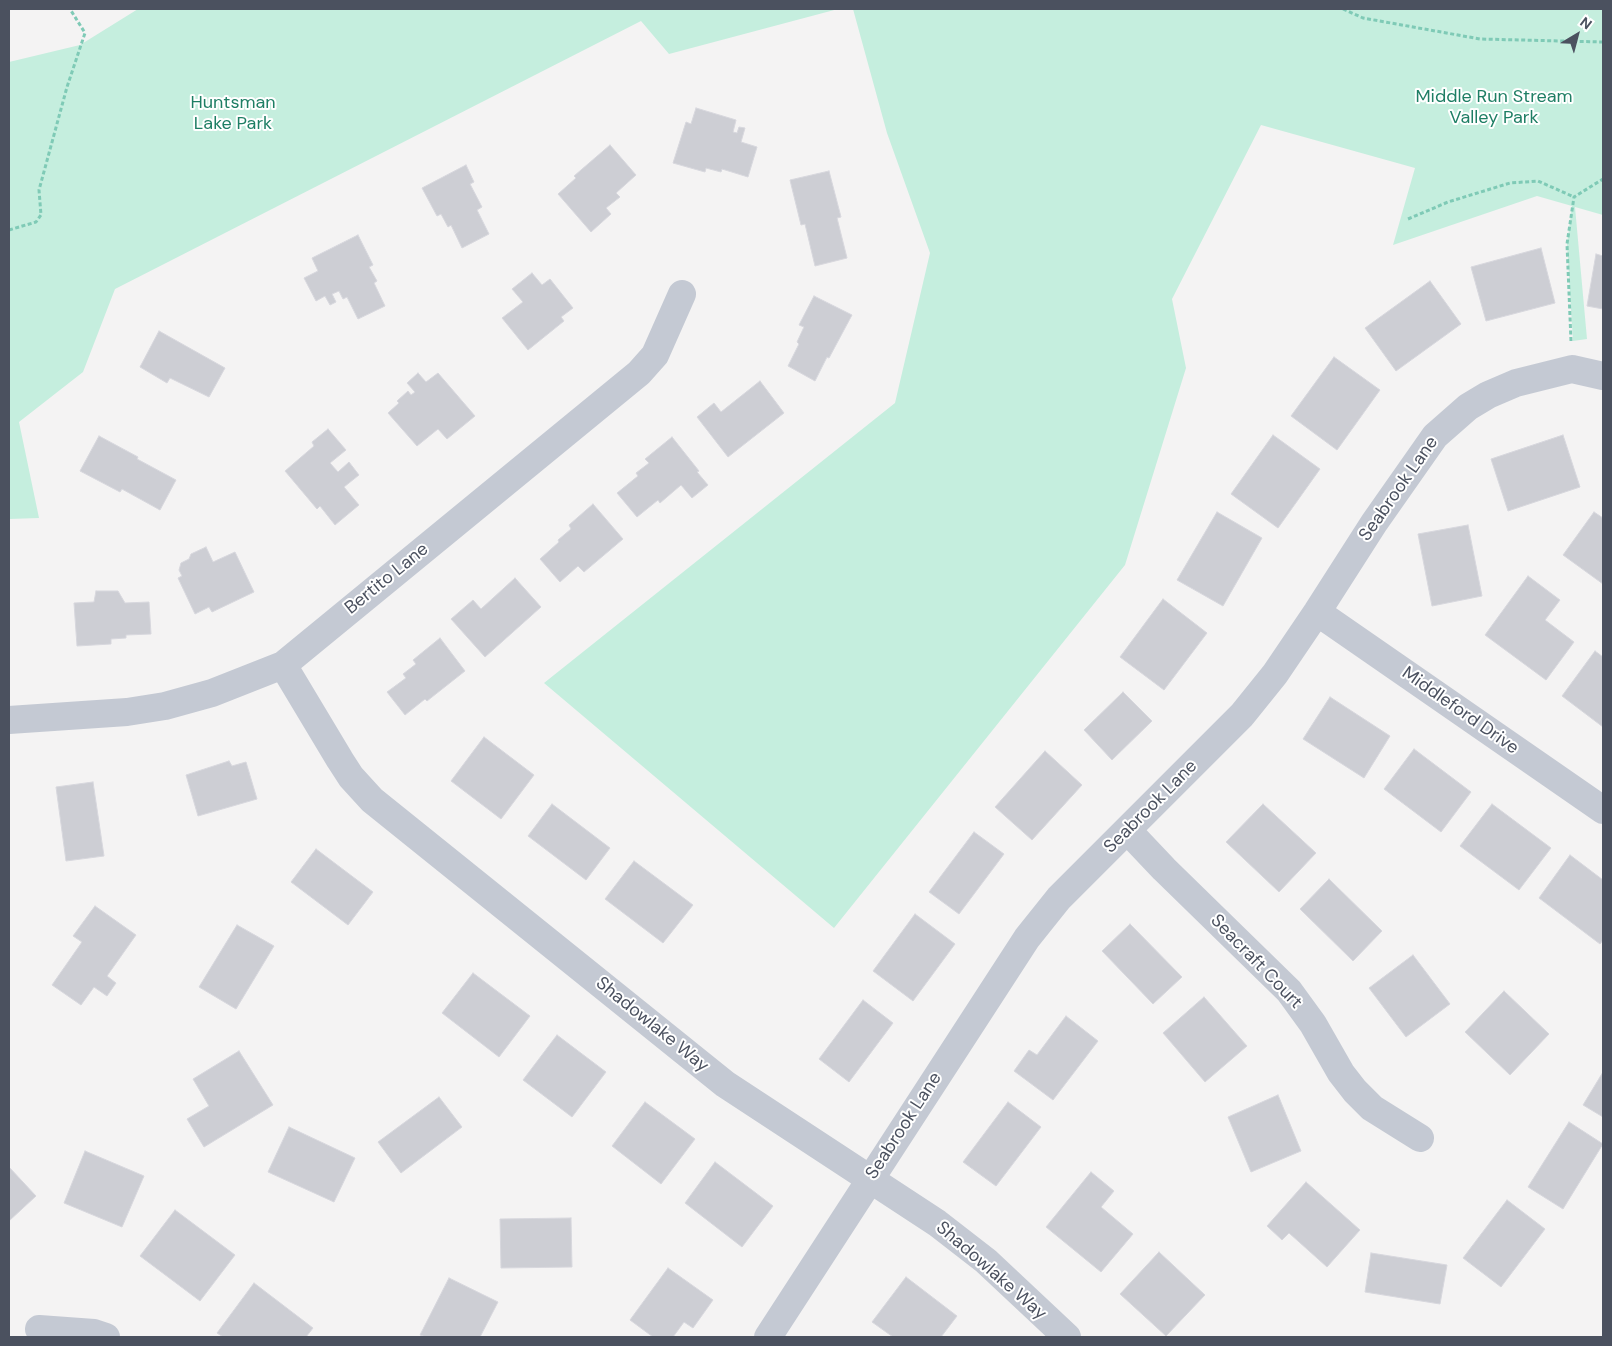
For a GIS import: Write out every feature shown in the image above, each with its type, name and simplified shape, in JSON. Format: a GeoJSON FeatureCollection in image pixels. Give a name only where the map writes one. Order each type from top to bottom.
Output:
{"type":"FeatureCollection","features":[{"type":"Feature","properties":{"kind":"street","name":"Bertito Lane"},"geometry":{"type":"LineString","coordinates":[[9,720],[128,712],[165,706],[212,693],[283,665],[639,373],[655,355],[682,294]]}},
{"type":"Feature","properties":{"kind":"street","name":"Seabrook Lane"},"geometry":{"type":"LineString","coordinates":[[768,1337],[1027,938],[1060,898],[1242,715],[1275,674],[1374,523],[1435,436],[1468,407],[1488,394],[1516,383],[1572,369],[1603,376]]}},
{"type":"Feature","properties":{"kind":"street","name":"Middleford Drive"},"geometry":{"type":"LineString","coordinates":[[1317,612],[1603,810]]}},
{"type":"Feature","properties":{"kind":"street","name":"Shadowlake Way"},"geometry":{"type":"LineString","coordinates":[[283,665],[340,760],[372,800],[725,1084],[937,1223],[986,1261],[1067,1337]]}},
{"type":"Feature","properties":{"kind":"street","name":"Seacraft Court"},"geometry":{"type":"LineString","coordinates":[[1128,831],[1164,869],[1289,991],[1313,1024],[1341,1073],[1355,1091],[1372,1108],[1420,1138]]}},
{"type":"Feature","properties":{"kind":"street"},"geometry":{"type":"LineString","coordinates":[[39,1329],[94,1333],[106,1337]]}},
{"type":"Feature","properties":{"kind":"path"},"geometry":{"type":"LineString","coordinates":[[9,230],[36,222],[41,214],[40,190],[67,87],[85,33],[70,9]]}},
{"type":"Feature","properties":{"kind":"path"},"geometry":{"type":"LineString","coordinates":[[1343,9],[1363,18],[1480,39],[1603,42]]}},
{"type":"Feature","properties":{"kind":"path"},"geometry":{"type":"LineString","coordinates":[[1572,369],[1567,244],[1574,197],[1603,179]]}},
{"type":"Feature","properties":{"kind":"path"},"geometry":{"type":"LineString","coordinates":[[1408,219],[1448,202],[1510,183],[1538,181],[1574,197]]}},
{"type":"Feature","properties":{"kind":"green space","name":"Huntsman Lake Park"},"geometry":{"type":"Polygon","coordinates":[[[138,9],[838,9],[669,54],[641,21],[115,289],[83,372],[19,422],[39,518],[9,519],[9,62],[80,45],[138,9]]]}},
{"type":"Feature","properties":{"kind":"green space","name":"Middle Run Stream Valley Park"},"geometry":{"type":"Polygon","coordinates":[[[853,9],[1603,9],[1603,215],[1575,207],[1587,339],[1573,341],[1567,244],[1572,206],[1537,196],[1393,245],[1415,168],[1261,125],[1172,299],[1186,368],[1125,565],[834,928],[544,683],[895,403],[930,253],[887,133],[853,9]]]}},
{"type":"Feature","properties":{"kind":"building"},"geometry":{"type":"Polygon","coordinates":[[[696,108],[736,120],[733,132],[737,133],[739,127],[745,128],[741,142],[757,147],[748,177],[722,169],[721,172],[706,168],[705,172],[673,163],[686,122],[691,124],[696,108]]]}},
{"type":"Feature","properties":{"kind":"building"},"geometry":{"type":"Polygon","coordinates":[[[610,145],[636,175],[616,193],[620,197],[606,208],[611,214],[591,232],[558,194],[576,178],[574,176],[610,145]]]}},
{"type":"Feature","properties":{"kind":"building"},"geometry":{"type":"Polygon","coordinates":[[[466,165],[474,182],[470,184],[482,207],[477,210],[489,234],[462,248],[451,225],[448,227],[441,214],[437,216],[422,188],[466,165]]]}},
{"type":"Feature","properties":{"kind":"building"},"geometry":{"type":"Polygon","coordinates":[[[829,171],[841,217],[837,218],[847,258],[815,266],[805,224],[801,225],[790,180],[829,171]]]}},
{"type":"Feature","properties":{"kind":"building"},"geometry":{"type":"Polygon","coordinates":[[[358,235],[373,265],[369,267],[377,281],[374,283],[385,306],[358,319],[347,297],[343,299],[339,291],[332,294],[336,302],[330,305],[325,296],[316,301],[304,278],[318,271],[312,258],[358,235]]]}},
{"type":"Feature","properties":{"kind":"building"},"geometry":{"type":"Polygon","coordinates":[[[1541,248],[1555,303],[1486,321],[1471,267],[1541,248]]]}},
{"type":"Feature","properties":{"kind":"building"},"geometry":{"type":"Polygon","coordinates":[[[1596,254],[1603,256],[1603,309],[1587,306],[1596,254]]]}},
{"type":"Feature","properties":{"kind":"building"},"geometry":{"type":"Polygon","coordinates":[[[532,273],[542,285],[550,279],[573,308],[561,317],[564,321],[528,350],[502,318],[523,302],[512,289],[532,273]]]}},
{"type":"Feature","properties":{"kind":"building"},"geometry":{"type":"Polygon","coordinates":[[[1430,281],[1461,324],[1396,371],[1365,328],[1430,281]]]}},
{"type":"Feature","properties":{"kind":"building"},"geometry":{"type":"Polygon","coordinates":[[[814,296],[852,315],[815,381],[788,366],[799,344],[797,342],[804,327],[799,325],[814,296]]]}},
{"type":"Feature","properties":{"kind":"building"},"geometry":{"type":"Polygon","coordinates":[[[159,331],[225,368],[209,397],[170,378],[167,383],[140,367],[159,331]]]}},
{"type":"Feature","properties":{"kind":"building"},"geometry":{"type":"Polygon","coordinates":[[[1334,357],[1380,390],[1337,450],[1291,416],[1334,357]]]}},
{"type":"Feature","properties":{"kind":"building"},"geometry":{"type":"Polygon","coordinates":[[[418,373],[426,382],[438,373],[475,416],[447,439],[438,429],[417,446],[388,413],[408,391],[411,395],[415,392],[407,383],[418,373]]]}},
{"type":"Feature","properties":{"kind":"building"},"geometry":{"type":"Polygon","coordinates":[[[760,381],[784,413],[728,457],[697,417],[714,403],[721,412],[760,381]]]}},
{"type":"Feature","properties":{"kind":"building"},"geometry":{"type":"Polygon","coordinates":[[[328,429],[346,450],[330,463],[338,472],[349,462],[359,475],[344,487],[359,505],[335,525],[320,506],[317,509],[285,471],[314,446],[312,442],[328,429]]]}},
{"type":"Feature","properties":{"kind":"building"},"geometry":{"type":"Polygon","coordinates":[[[1273,435],[1320,469],[1278,528],[1231,494],[1273,435]]]}},
{"type":"Feature","properties":{"kind":"building"},"geometry":{"type":"Polygon","coordinates":[[[1563,435],[1580,487],[1508,511],[1491,459],[1563,435]]]}},
{"type":"Feature","properties":{"kind":"building"},"geometry":{"type":"Polygon","coordinates":[[[99,436],[176,480],[160,510],[122,489],[120,492],[80,471],[99,436]]]}},
{"type":"Feature","properties":{"kind":"building"},"geometry":{"type":"Polygon","coordinates":[[[672,437],[708,485],[692,498],[681,485],[660,503],[658,500],[637,517],[617,493],[638,476],[636,473],[649,463],[645,459],[672,437]]]}},
{"type":"Feature","properties":{"kind":"building"},"geometry":{"type":"Polygon","coordinates":[[[593,504],[623,539],[584,572],[578,566],[560,582],[540,559],[571,529],[569,525],[593,504]]]}},
{"type":"Feature","properties":{"kind":"building"},"geometry":{"type":"Polygon","coordinates":[[[1217,512],[1262,538],[1223,606],[1177,580],[1217,512]]]}},
{"type":"Feature","properties":{"kind":"building"},"geometry":{"type":"Polygon","coordinates":[[[1594,512],[1603,518],[1603,584],[1563,555],[1594,512]]]}},
{"type":"Feature","properties":{"kind":"building"},"geometry":{"type":"Polygon","coordinates":[[[1468,525],[1482,596],[1432,606],[1418,534],[1468,525]]]}},
{"type":"Feature","properties":{"kind":"building"},"geometry":{"type":"Polygon","coordinates":[[[206,547],[213,562],[235,552],[254,592],[212,612],[209,607],[195,614],[178,578],[182,576],[179,570],[181,563],[189,559],[191,554],[206,547]]]}},
{"type":"Feature","properties":{"kind":"building"},"geometry":{"type":"Polygon","coordinates":[[[1528,576],[1560,600],[1545,620],[1574,642],[1546,680],[1485,635],[1528,576]]]}},
{"type":"Feature","properties":{"kind":"building"},"geometry":{"type":"Polygon","coordinates":[[[515,578],[541,607],[485,657],[451,619],[473,600],[481,609],[515,578]]]}},
{"type":"Feature","properties":{"kind":"building"},"geometry":{"type":"Polygon","coordinates":[[[96,591],[118,591],[125,603],[149,602],[151,634],[126,635],[126,638],[111,639],[111,644],[77,646],[74,603],[94,602],[96,591]]]}},
{"type":"Feature","properties":{"kind":"building"},"geometry":{"type":"Polygon","coordinates":[[[1163,599],[1207,633],[1164,690],[1120,657],[1163,599]]]}},
{"type":"Feature","properties":{"kind":"building"},"geometry":{"type":"Polygon","coordinates":[[[440,638],[465,671],[427,701],[425,699],[405,715],[387,692],[406,678],[403,674],[416,664],[413,660],[440,638]]]}},
{"type":"Feature","properties":{"kind":"building"},"geometry":{"type":"Polygon","coordinates":[[[1595,651],[1603,657],[1603,727],[1562,696],[1595,651]]]}},
{"type":"Feature","properties":{"kind":"building"},"geometry":{"type":"Polygon","coordinates":[[[1123,692],[1152,721],[1112,760],[1084,730],[1123,692]]]}},
{"type":"Feature","properties":{"kind":"building"},"geometry":{"type":"Polygon","coordinates":[[[1330,697],[1390,736],[1364,778],[1303,739],[1330,697]]]}},
{"type":"Feature","properties":{"kind":"building"},"geometry":{"type":"Polygon","coordinates":[[[484,737],[534,775],[501,819],[451,781],[484,737]]]}},
{"type":"Feature","properties":{"kind":"building"},"geometry":{"type":"Polygon","coordinates":[[[1414,749],[1471,792],[1441,832],[1384,789],[1414,749]]]}},
{"type":"Feature","properties":{"kind":"building"},"geometry":{"type":"Polygon","coordinates":[[[1045,751],[1082,785],[1032,840],[995,807],[1045,751]]]}},
{"type":"Feature","properties":{"kind":"building"},"geometry":{"type":"Polygon","coordinates":[[[229,761],[232,766],[246,762],[257,799],[198,816],[186,775],[229,761]]]}},
{"type":"Feature","properties":{"kind":"building"},"geometry":{"type":"Polygon","coordinates":[[[93,782],[104,856],[66,861],[56,787],[93,782]]]}},
{"type":"Feature","properties":{"kind":"building"},"geometry":{"type":"Polygon","coordinates":[[[552,804],[610,848],[586,880],[528,836],[552,804]]]}},
{"type":"Feature","properties":{"kind":"building"},"geometry":{"type":"Polygon","coordinates":[[[1263,804],[1316,853],[1279,892],[1226,842],[1263,804]]]}},
{"type":"Feature","properties":{"kind":"building"},"geometry":{"type":"Polygon","coordinates":[[[1492,804],[1551,848],[1519,890],[1460,846],[1492,804]]]}},
{"type":"Feature","properties":{"kind":"building"},"geometry":{"type":"Polygon","coordinates":[[[974,832],[1004,854],[959,914],[929,892],[974,832]]]}},
{"type":"Feature","properties":{"kind":"building"},"geometry":{"type":"Polygon","coordinates":[[[316,849],[373,892],[348,925],[291,882],[316,849]]]}},
{"type":"Feature","properties":{"kind":"building"},"geometry":{"type":"Polygon","coordinates":[[[1570,855],[1603,880],[1603,940],[1600,944],[1539,898],[1570,855]]]}},
{"type":"Feature","properties":{"kind":"building"},"geometry":{"type":"Polygon","coordinates":[[[634,861],[693,905],[663,943],[605,899],[634,861]]]}},
{"type":"Feature","properties":{"kind":"building"},"geometry":{"type":"Polygon","coordinates":[[[1329,879],[1382,931],[1353,961],[1300,909],[1329,879]]]}},
{"type":"Feature","properties":{"kind":"building"},"geometry":{"type":"Polygon","coordinates":[[[95,906],[136,935],[107,976],[116,983],[107,996],[94,987],[81,1005],[52,985],[82,942],[73,936],[95,906]]]}},
{"type":"Feature","properties":{"kind":"building"},"geometry":{"type":"Polygon","coordinates":[[[915,914],[955,944],[913,1001],[873,971],[915,914]]]}},
{"type":"Feature","properties":{"kind":"building"},"geometry":{"type":"Polygon","coordinates":[[[1130,924],[1182,977],[1153,1004],[1102,951],[1130,924]]]}},
{"type":"Feature","properties":{"kind":"building"},"geometry":{"type":"Polygon","coordinates":[[[237,925],[274,946],[236,1009],[199,987],[237,925]]]}},
{"type":"Feature","properties":{"kind":"building"},"geometry":{"type":"Polygon","coordinates":[[[1413,955],[1450,1004],[1406,1037],[1369,988],[1413,955]]]}},
{"type":"Feature","properties":{"kind":"building"},"geometry":{"type":"Polygon","coordinates":[[[473,973],[530,1016],[499,1057],[442,1013],[473,973]]]}},
{"type":"Feature","properties":{"kind":"building"},"geometry":{"type":"Polygon","coordinates":[[[1504,991],[1549,1034],[1510,1075],[1465,1032],[1504,991]]]}},
{"type":"Feature","properties":{"kind":"building"},"geometry":{"type":"Polygon","coordinates":[[[1204,997],[1247,1046],[1205,1082],[1163,1033],[1204,997]]]}},
{"type":"Feature","properties":{"kind":"building"},"geometry":{"type":"Polygon","coordinates":[[[863,1000],[893,1023],[849,1082],[819,1059],[863,1000]]]}},
{"type":"Feature","properties":{"kind":"building"},"geometry":{"type":"Polygon","coordinates":[[[1066,1016],[1098,1041],[1053,1100],[1014,1071],[1029,1050],[1037,1055],[1066,1016]]]}},
{"type":"Feature","properties":{"kind":"building"},"geometry":{"type":"Polygon","coordinates":[[[557,1035],[606,1072],[572,1117],[523,1080],[557,1035]]]}},
{"type":"Feature","properties":{"kind":"building"},"geometry":{"type":"Polygon","coordinates":[[[239,1051],[273,1105],[204,1147],[187,1119],[209,1106],[193,1079],[239,1051]]]}},
{"type":"Feature","properties":{"kind":"building"},"geometry":{"type":"Polygon","coordinates":[[[1603,1072],[1603,1117],[1583,1105],[1603,1072]]]}},
{"type":"Feature","properties":{"kind":"building"},"geometry":{"type":"Polygon","coordinates":[[[1278,1095],[1301,1151],[1251,1172],[1228,1117],[1278,1095]]]}},
{"type":"Feature","properties":{"kind":"building"},"geometry":{"type":"Polygon","coordinates":[[[439,1097],[462,1127],[401,1173],[378,1142],[439,1097]]]}},
{"type":"Feature","properties":{"kind":"building"},"geometry":{"type":"Polygon","coordinates":[[[645,1102],[695,1139],[661,1184],[612,1146],[645,1102]]]}},
{"type":"Feature","properties":{"kind":"building"},"geometry":{"type":"Polygon","coordinates":[[[1008,1102],[1041,1127],[996,1186],[963,1162],[1008,1102]]]}},
{"type":"Feature","properties":{"kind":"building"},"geometry":{"type":"Polygon","coordinates":[[[1569,1122],[1603,1144],[1563,1209],[1528,1187],[1569,1122]]]}},
{"type":"Feature","properties":{"kind":"building"},"geometry":{"type":"Polygon","coordinates":[[[289,1127],[355,1158],[334,1202],[268,1172],[289,1127]]]}},
{"type":"Feature","properties":{"kind":"building"},"geometry":{"type":"Polygon","coordinates":[[[85,1151],[144,1176],[122,1227],[64,1203],[85,1151]]]}},
{"type":"Feature","properties":{"kind":"building"},"geometry":{"type":"Polygon","coordinates":[[[715,1162],[773,1206],[742,1247],[685,1203],[715,1162]]]}},
{"type":"Feature","properties":{"kind":"building"},"geometry":{"type":"Polygon","coordinates":[[[9,1167],[36,1196],[9,1221],[9,1167]]]}},
{"type":"Feature","properties":{"kind":"building"},"geometry":{"type":"Polygon","coordinates":[[[1091,1172],[1114,1191],[1101,1207],[1133,1234],[1101,1272],[1046,1227],[1091,1172]]]}},
{"type":"Feature","properties":{"kind":"building"},"geometry":{"type":"Polygon","coordinates":[[[1306,1182],[1360,1230],[1327,1267],[1289,1233],[1282,1240],[1267,1226],[1306,1182]]]}},
{"type":"Feature","properties":{"kind":"building"},"geometry":{"type":"Polygon","coordinates":[[[1507,1200],[1545,1229],[1501,1287],[1463,1258],[1507,1200]]]}},
{"type":"Feature","properties":{"kind":"building"},"geometry":{"type":"Polygon","coordinates":[[[175,1210],[235,1255],[200,1301],[140,1256],[175,1210]]]}},
{"type":"Feature","properties":{"kind":"building"},"geometry":{"type":"Polygon","coordinates":[[[571,1218],[572,1267],[501,1268],[500,1219],[571,1218]]]}},
{"type":"Feature","properties":{"kind":"building"},"geometry":{"type":"Polygon","coordinates":[[[1159,1252],[1205,1295],[1166,1336],[1120,1294],[1159,1252]]]}},
{"type":"Feature","properties":{"kind":"building"},"geometry":{"type":"Polygon","coordinates":[[[1371,1253],[1447,1265],[1440,1304],[1365,1292],[1371,1253]]]}},
{"type":"Feature","properties":{"kind":"building"},"geometry":{"type":"Polygon","coordinates":[[[668,1268],[713,1300],[693,1328],[684,1322],[673,1337],[653,1337],[630,1320],[668,1268]]]}},
{"type":"Feature","properties":{"kind":"building"},"geometry":{"type":"Polygon","coordinates":[[[906,1277],[957,1316],[941,1337],[893,1337],[872,1322],[906,1277]]]}},
{"type":"Feature","properties":{"kind":"building"},"geometry":{"type":"Polygon","coordinates":[[[449,1278],[498,1302],[480,1337],[426,1337],[420,1335],[449,1278]]]}},
{"type":"Feature","properties":{"kind":"building"},"geometry":{"type":"Polygon","coordinates":[[[254,1283],[313,1328],[306,1337],[223,1337],[217,1333],[254,1283]]]}}]}
